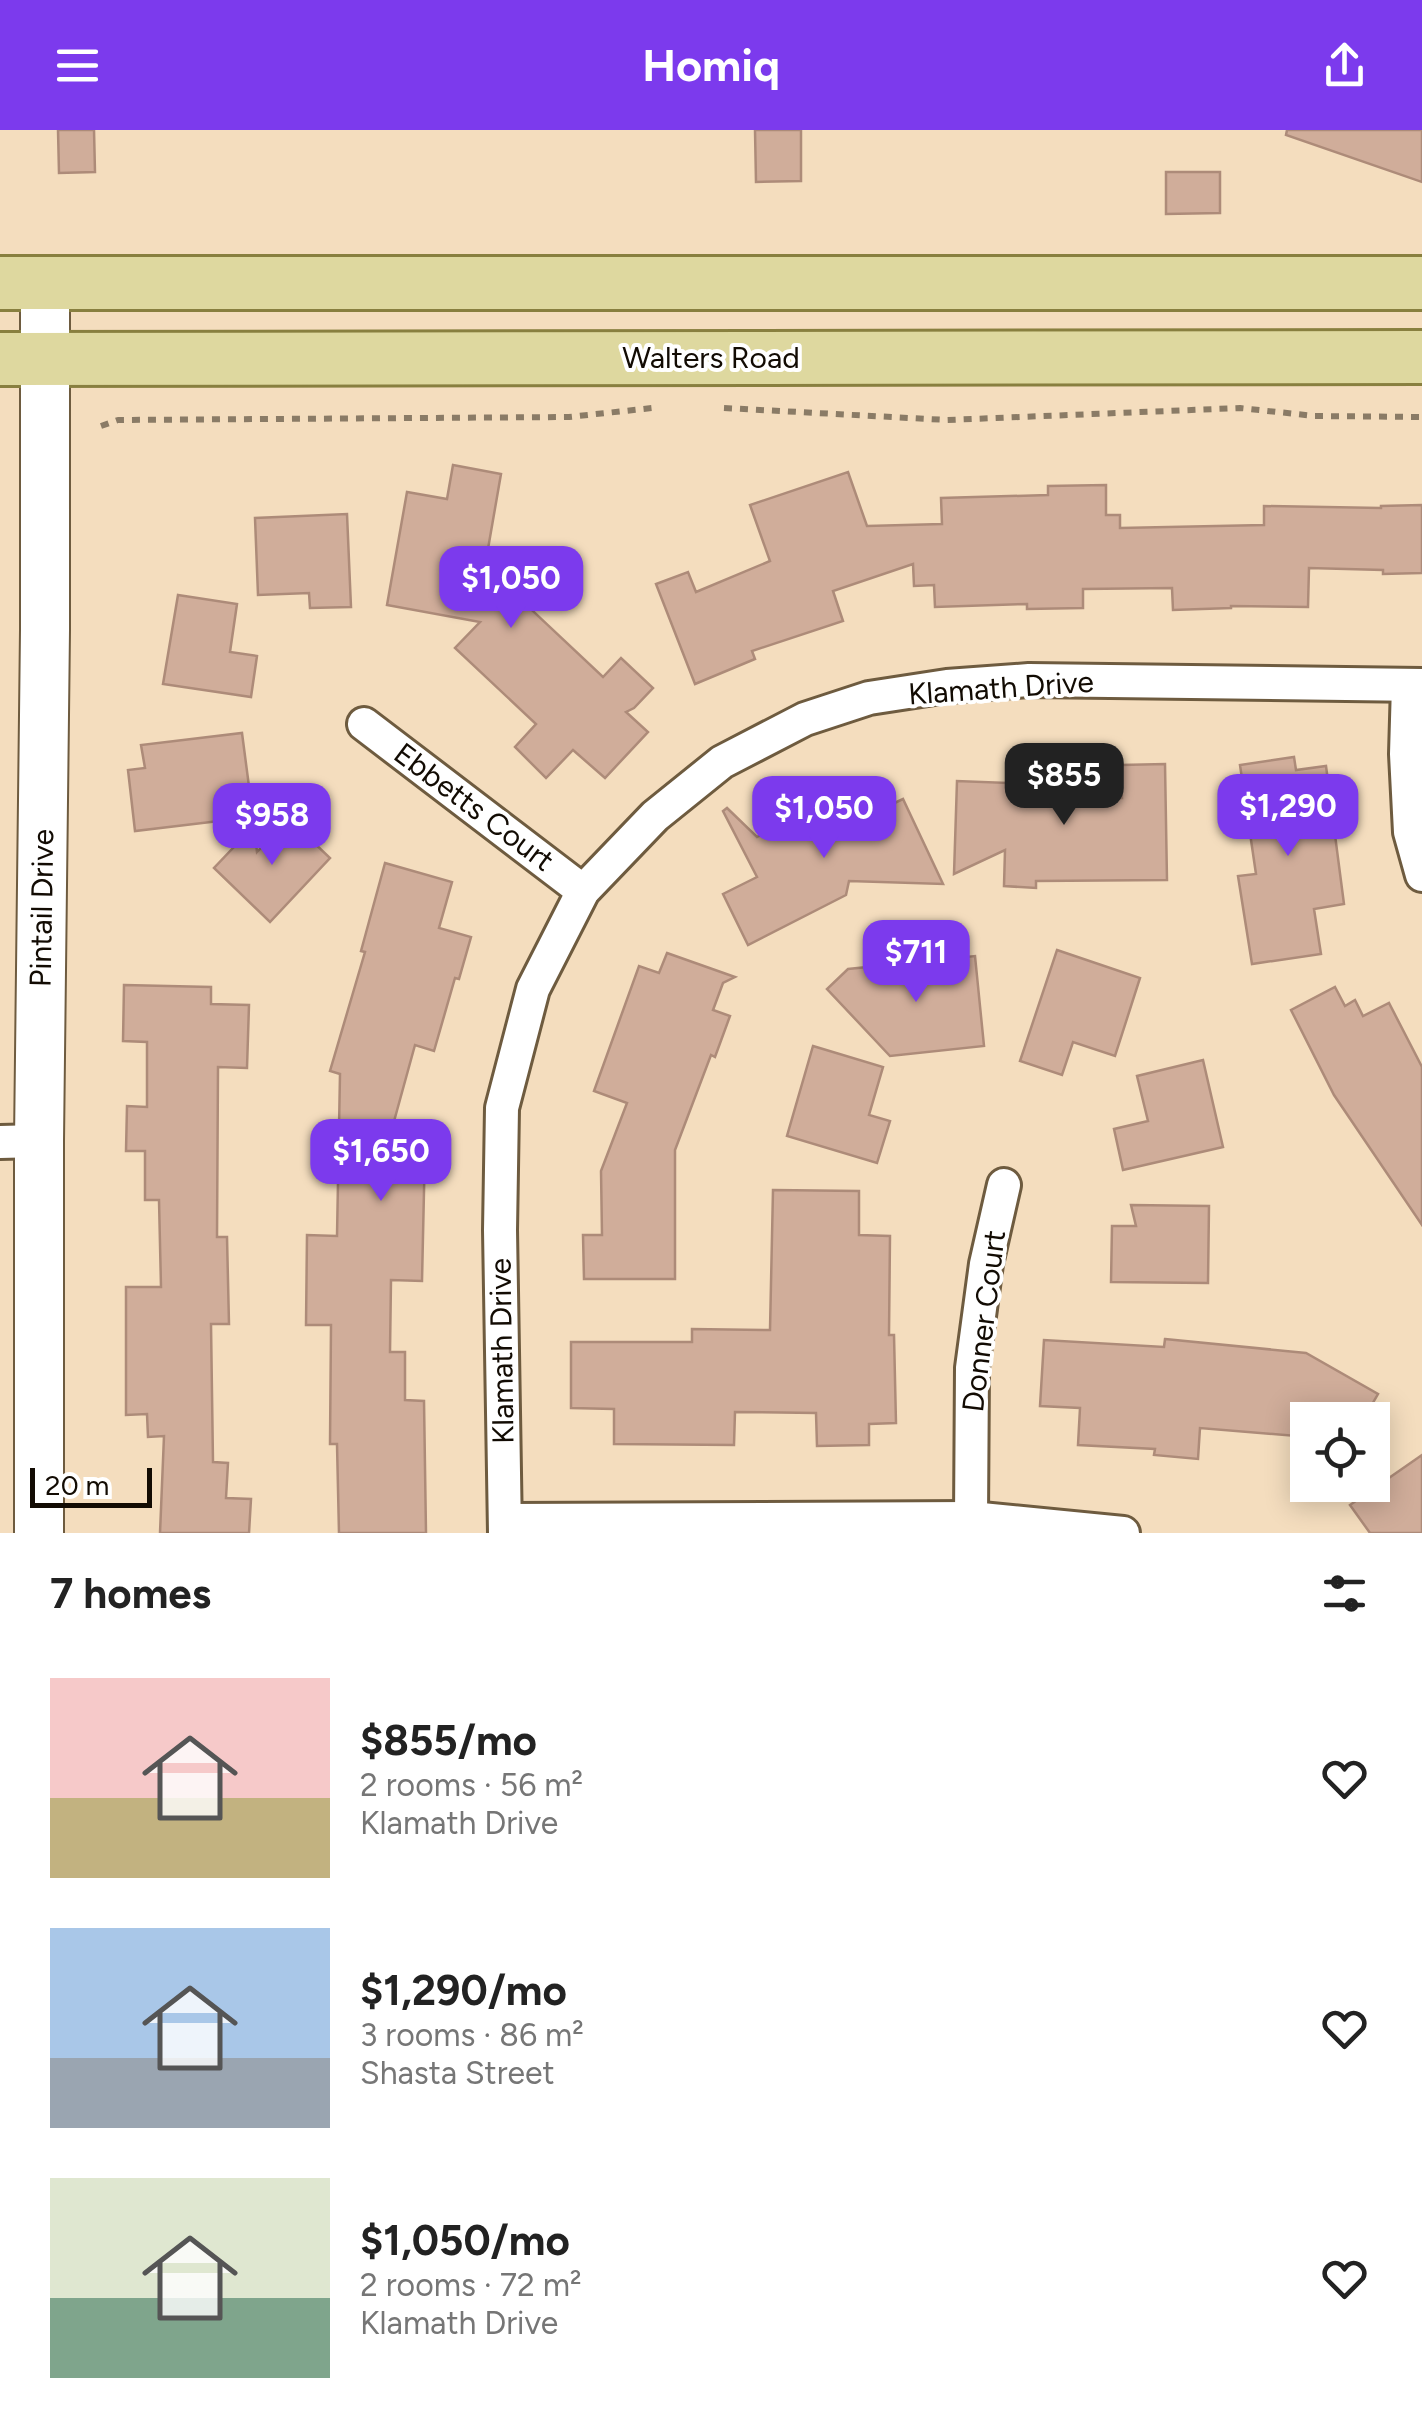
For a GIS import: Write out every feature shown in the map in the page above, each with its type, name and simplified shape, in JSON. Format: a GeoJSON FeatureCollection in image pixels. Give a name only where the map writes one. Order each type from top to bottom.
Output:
{"type":"FeatureCollection","features":[{"type":"Feature","properties":{"kind":"main road"},"geometry":{"type":"LineString","coordinates":[[22,284],[1422,283]]}},
{"type":"Feature","properties":{"kind":"main road","name":"Walters Road"},"geometry":{"type":"LineString","coordinates":[[23,360],[1422,357]]}},
{"type":"Feature","properties":{"kind":"street","name":"Pintail Drive"},"geometry":{"type":"LineString","coordinates":[[22,284],[23,360],[45,630],[20,1141],[38,1533]]}},
{"type":"Feature","properties":{"kind":"street","name":"Klamath Drive"},"geometry":{"type":"LineString","coordinates":[[504,1526],[502,1108],[533,989],[583,891],[654,816],[722,762],[805,719],[869,698],[947,686],[1029,680],[1415,685]]}},
{"type":"Feature","properties":{"kind":"street"},"geometry":{"type":"LineString","coordinates":[[1415,685],[1406,754],[1410,832],[1422,874]]}},
{"type":"Feature","properties":{"kind":"street","name":"Ebbetts Court"},"geometry":{"type":"LineString","coordinates":[[364,724],[583,891]]}},
{"type":"Feature","properties":{"kind":"street","name":"Donner Court"},"geometry":{"type":"LineString","coordinates":[[971,1518],[972,1368],[986,1264],[1004,1185]]}},
{"type":"Feature","properties":{"kind":"street"},"geometry":{"type":"LineString","coordinates":[[504,1526],[971,1518],[1123,1533]]}},
{"type":"Feature","properties":{"kind":"path"},"geometry":{"type":"LineString","coordinates":[[101,426],[118,420],[570,417],[654,408]]}},
{"type":"Feature","properties":{"kind":"path"},"geometry":{"type":"LineString","coordinates":[[711,408],[947,420],[1240,408],[1315,416],[1422,417]]}},
{"type":"Feature","properties":{"kind":"building"},"geometry":{"type":"Polygon","coordinates":[[[58,130],[94,130],[95,172],[59,173],[58,130]]]}},
{"type":"Feature","properties":{"kind":"building"},"geometry":{"type":"Polygon","coordinates":[[[755,130],[801,130],[801,181],[756,182],[755,130]]]}},
{"type":"Feature","properties":{"kind":"building"},"geometry":{"type":"Polygon","coordinates":[[[1287,130],[1422,130],[1422,182],[1286,135],[1287,130]]]}},
{"type":"Feature","properties":{"kind":"building"},"geometry":{"type":"Polygon","coordinates":[[[1166,172],[1220,172],[1220,213],[1166,214],[1166,172]]]}},
{"type":"Feature","properties":{"kind":"building"},"geometry":{"type":"Polygon","coordinates":[[[453,465],[501,474],[485,566],[603,677],[621,658],[653,688],[626,712],[648,732],[605,778],[573,750],[546,778],[515,747],[536,724],[455,648],[480,622],[387,605],[407,492],[447,499],[453,465]]]}},
{"type":"Feature","properties":{"kind":"building"},"geometry":{"type":"Polygon","coordinates":[[[848,472],[867,526],[942,524],[941,498],[1048,495],[1048,486],[1106,485],[1106,515],[1120,515],[1120,528],[1264,525],[1264,506],[1422,505],[1422,573],[1309,568],[1308,607],[1173,610],[1172,588],[1083,589],[1083,608],[1027,609],[1027,604],[935,607],[934,585],[914,586],[913,564],[833,591],[843,621],[752,651],[755,659],[695,684],[656,584],[688,572],[696,592],[770,561],[750,505],[848,472]]]}},
{"type":"Feature","properties":{"kind":"building"},"geometry":{"type":"Polygon","coordinates":[[[347,514],[351,607],[310,608],[309,593],[258,595],[255,518],[347,514]]]}},
{"type":"Feature","properties":{"kind":"building"},"geometry":{"type":"Polygon","coordinates":[[[178,595],[237,604],[230,652],[257,656],[251,697],[163,684],[178,595]]]}},
{"type":"Feature","properties":{"kind":"building"},"geometry":{"type":"Polygon","coordinates":[[[242,733],[253,817],[135,831],[128,770],[145,768],[141,745],[242,733]]]}},
{"type":"Feature","properties":{"kind":"building"},"geometry":{"type":"Polygon","coordinates":[[[1294,757],[1296,770],[1326,766],[1344,904],[1314,909],[1321,954],[1252,964],[1238,876],[1256,874],[1240,765],[1294,757]]]}},
{"type":"Feature","properties":{"kind":"building"},"geometry":{"type":"Polygon","coordinates":[[[1008,762],[1051,763],[1050,799],[1122,798],[1121,765],[1165,764],[1167,880],[1036,881],[1036,888],[1004,886],[1005,850],[954,874],[957,781],[1008,783],[1008,762]]]}},
{"type":"Feature","properties":{"kind":"building"},"geometry":{"type":"Polygon","coordinates":[[[852,789],[865,817],[903,799],[943,884],[849,881],[846,895],[748,945],[723,894],[757,877],[723,811],[727,808],[757,837],[852,789]]]}},
{"type":"Feature","properties":{"kind":"building"},"geometry":{"type":"Polygon","coordinates":[[[289,819],[330,858],[270,922],[214,868],[254,826],[257,852],[289,819]]]}},
{"type":"Feature","properties":{"kind":"building"},"geometry":{"type":"Polygon","coordinates":[[[385,863],[452,882],[439,928],[471,937],[434,1051],[415,1045],[393,1125],[403,1125],[402,1146],[425,1146],[422,1281],[391,1280],[390,1352],[405,1352],[405,1400],[424,1401],[426,1533],[339,1533],[337,1444],[330,1444],[331,1325],[306,1325],[307,1235],[337,1236],[340,1074],[330,1071],[365,952],[361,951],[385,863]]]}},
{"type":"Feature","properties":{"kind":"building"},"geometry":{"type":"Polygon","coordinates":[[[1057,950],[1140,978],[1115,1056],[1073,1042],[1062,1075],[1020,1061],[1057,950]]]}},
{"type":"Feature","properties":{"kind":"building"},"geometry":{"type":"Polygon","coordinates":[[[667,953],[735,977],[723,983],[713,1010],[730,1016],[675,1150],[675,1279],[584,1279],[583,1235],[602,1235],[601,1171],[627,1103],[594,1091],[639,966],[659,973],[667,953]]]}},
{"type":"Feature","properties":{"kind":"building"},"geometry":{"type":"Polygon","coordinates":[[[975,956],[984,1046],[890,1056],[827,989],[848,969],[975,956]]]}},
{"type":"Feature","properties":{"kind":"building"},"geometry":{"type":"Polygon","coordinates":[[[124,985],[211,987],[211,1004],[249,1005],[247,1068],[218,1067],[217,1237],[227,1237],[229,1324],[211,1324],[213,1462],[228,1463],[226,1498],[251,1499],[249,1533],[160,1533],[164,1436],[148,1437],[147,1414],[126,1415],[126,1287],[161,1287],[159,1200],[145,1200],[145,1151],[126,1151],[127,1106],[147,1107],[147,1042],[123,1041],[124,985]]]}},
{"type":"Feature","properties":{"kind":"building"},"geometry":{"type":"Polygon","coordinates":[[[1335,987],[1345,1006],[1355,1000],[1363,1016],[1389,1003],[1422,1067],[1422,1225],[1334,1095],[1291,1010],[1335,987]]]}},
{"type":"Feature","properties":{"kind":"building"},"geometry":{"type":"Polygon","coordinates":[[[813,1046],[883,1067],[869,1115],[890,1121],[877,1163],[787,1136],[813,1046]]]}},
{"type":"Feature","properties":{"kind":"building"},"geometry":{"type":"Polygon","coordinates":[[[1203,1060],[1223,1147],[1123,1170],[1114,1129],[1148,1121],[1137,1076],[1203,1060]]]}},
{"type":"Feature","properties":{"kind":"building"},"geometry":{"type":"Polygon","coordinates":[[[773,1190],[859,1191],[859,1235],[890,1236],[889,1335],[894,1335],[896,1423],[869,1424],[869,1445],[817,1446],[816,1413],[735,1412],[734,1445],[614,1444],[614,1409],[571,1408],[571,1342],[692,1342],[692,1329],[770,1330],[773,1190]]]}},
{"type":"Feature","properties":{"kind":"building"},"geometry":{"type":"Polygon","coordinates":[[[1131,1205],[1209,1206],[1208,1283],[1111,1282],[1112,1226],[1136,1226],[1131,1205]]]}},
{"type":"Feature","properties":{"kind":"building"},"geometry":{"type":"Polygon","coordinates":[[[1165,1339],[1306,1353],[1378,1394],[1373,1402],[1290,1402],[1290,1436],[1200,1428],[1198,1459],[1154,1455],[1155,1449],[1078,1445],[1080,1408],[1040,1406],[1044,1340],[1164,1347],[1165,1339]]]}},
{"type":"Feature","properties":{"kind":"building"},"geometry":{"type":"Polygon","coordinates":[[[1422,1455],[1422,1533],[1370,1533],[1350,1505],[1390,1502],[1390,1477],[1422,1455]]]}}]}
